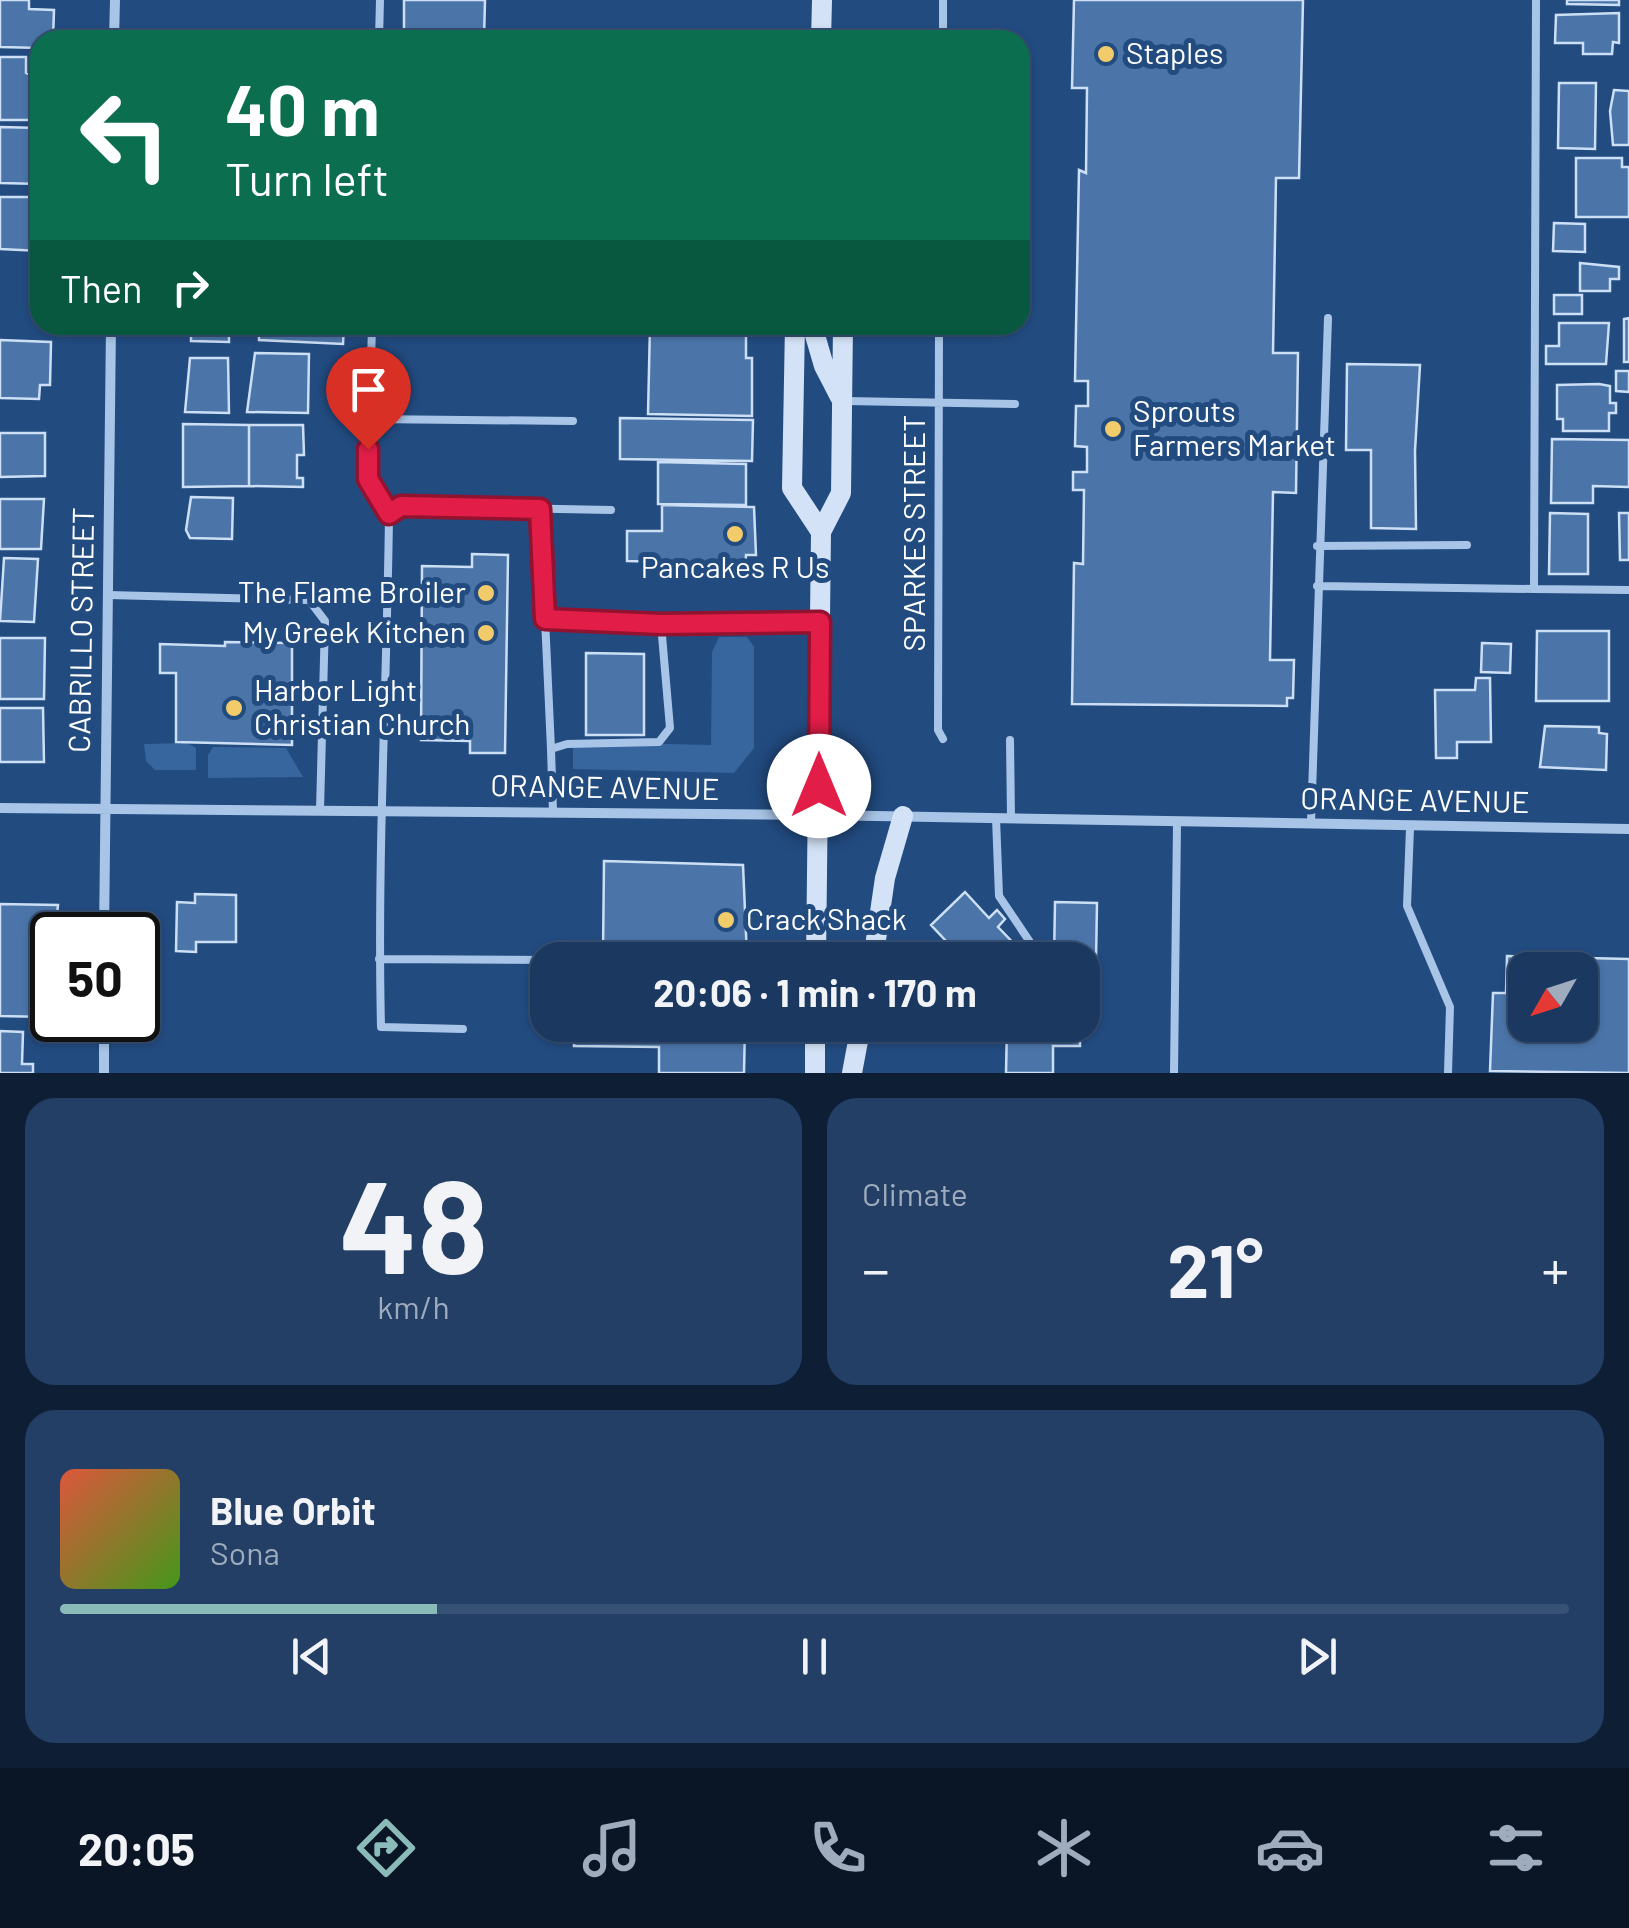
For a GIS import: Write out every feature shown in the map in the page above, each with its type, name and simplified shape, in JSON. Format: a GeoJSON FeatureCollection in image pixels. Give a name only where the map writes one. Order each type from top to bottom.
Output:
{"type":"FeatureCollection","features":[{"type":"Feature","properties":{"kind":"main road"},"geometry":{"type":"LineString","coordinates":[[821,30],[822,0]]}},
{"type":"Feature","properties":{"kind":"main road"},"geometry":{"type":"LineString","coordinates":[[795,335],[792,488],[820,532]]}},
{"type":"Feature","properties":{"kind":"main road"},"geometry":{"type":"LineString","coordinates":[[815,335],[824,366],[842,401]]}},
{"type":"Feature","properties":{"kind":"main road"},"geometry":{"type":"LineString","coordinates":[[816,942],[820,532],[841,493],[844,335]]}},
{"type":"Feature","properties":{"kind":"main road"},"geometry":{"type":"LineString","coordinates":[[876,942],[885,878],[903,816]]}},
{"type":"Feature","properties":{"kind":"main road"},"geometry":{"type":"LineString","coordinates":[[815,1042],[815,1073]]}},
{"type":"Feature","properties":{"kind":"main road"},"geometry":{"type":"LineString","coordinates":[[852,1073],[858,1042]]}},
{"type":"Feature","properties":{"kind":"street"},"geometry":{"type":"LineString","coordinates":[[114,30],[115,0]]}},
{"type":"Feature","properties":{"kind":"street","name":"CABRILLO STREET"},"geometry":{"type":"LineString","coordinates":[[104,912],[111,335]]}},
{"type":"Feature","properties":{"kind":"street","name":"ORANGE AVENUE"},"geometry":{"type":"LineString","coordinates":[[0,808],[903,816],[1629,830]]}},
{"type":"Feature","properties":{"kind":"street"},"geometry":{"type":"LineString","coordinates":[[104,1042],[104,1073]]}},
{"type":"Feature","properties":{"kind":"lane"},"geometry":{"type":"LineString","coordinates":[[379,30],[380,0]]}},
{"type":"Feature","properties":{"kind":"lane"},"geometry":{"type":"LineString","coordinates":[[943,30],[944,0]]}},
{"type":"Feature","properties":{"kind":"lane"},"geometry":{"type":"LineString","coordinates":[[1534,590],[1536,0]]}},
{"type":"Feature","properties":{"kind":"lane"},"geometry":{"type":"LineString","coordinates":[[1310,823],[1328,318]]}},
{"type":"Feature","properties":{"kind":"lane"},"geometry":{"type":"LineString","coordinates":[[372,335],[368,479],[389,514],[381,1027],[463,1029]]}},
{"type":"Feature","properties":{"kind":"lane","name":"SPARKES STREET"},"geometry":{"type":"LineString","coordinates":[[939,335],[938,730],[943,739]]}},
{"type":"Feature","properties":{"kind":"lane"},"geometry":{"type":"LineString","coordinates":[[842,401],[1016,404]]}},
{"type":"Feature","properties":{"kind":"lane"},"geometry":{"type":"LineString","coordinates":[[369,419],[574,421]]}},
{"type":"Feature","properties":{"kind":"lane"},"geometry":{"type":"LineString","coordinates":[[389,514],[401,506],[611,510]]}},
{"type":"Feature","properties":{"kind":"lane"},"geometry":{"type":"LineString","coordinates":[[540,509],[553,812]]}},
{"type":"Feature","properties":{"kind":"lane"},"geometry":{"type":"LineString","coordinates":[[1317,546],[1467,545]]}},
{"type":"Feature","properties":{"kind":"lane"},"geometry":{"type":"LineString","coordinates":[[1316,586],[1629,590]]}},
{"type":"Feature","properties":{"kind":"lane"},"geometry":{"type":"LineString","coordinates":[[108,596],[309,600],[326,621],[320,810]]}},
{"type":"Feature","properties":{"kind":"lane"},"geometry":{"type":"LineString","coordinates":[[545,619],[661,624],[820,622]]}},
{"type":"Feature","properties":{"kind":"lane"},"geometry":{"type":"LineString","coordinates":[[551,749],[567,744],[659,742],[670,728],[661,624]]}},
{"type":"Feature","properties":{"kind":"lane"},"geometry":{"type":"LineString","coordinates":[[1010,740],[1011,818]]}},
{"type":"Feature","properties":{"kind":"lane"},"geometry":{"type":"LineString","coordinates":[[996,818],[1000,896],[1030,942]]}},
{"type":"Feature","properties":{"kind":"lane"},"geometry":{"type":"LineString","coordinates":[[1174,1073],[1177,824]]}},
{"type":"Feature","properties":{"kind":"lane"},"geometry":{"type":"LineString","coordinates":[[1410,828],[1408,906],[1450,1007],[1448,1073]]}},
{"type":"Feature","properties":{"kind":"lane"},"geometry":{"type":"LineString","coordinates":[[380,959],[530,960]]}},
{"type":"Feature","properties":{"kind":"shaded area"},"geometry":{"type":"Polygon","coordinates":[[[719,637],[747,637],[754,647],[754,748],[734,773],[573,769],[573,748],[579,742],[711,745],[712,652],[719,637]]]}},
{"type":"Feature","properties":{"kind":"shaded area"},"geometry":{"type":"Polygon","coordinates":[[[187,743],[196,748],[196,770],[155,770],[146,761],[144,744],[187,743]]]}},
{"type":"Feature","properties":{"kind":"shaded area"},"geometry":{"type":"Polygon","coordinates":[[[213,747],[286,748],[303,777],[208,778],[208,755],[213,747]]]}},
{"type":"Feature","properties":{"kind":"building"},"geometry":{"type":"Polygon","coordinates":[[[0,0],[29,0],[29,9],[54,10],[53,30],[30,30],[30,48],[0,47],[0,0]]]}},
{"type":"Feature","properties":{"kind":"building"},"geometry":{"type":"Polygon","coordinates":[[[404,0],[485,0],[484,30],[404,30],[404,0]]]}},
{"type":"Feature","properties":{"kind":"building"},"geometry":{"type":"Polygon","coordinates":[[[1074,0],[1303,0],[1299,178],[1276,178],[1273,353],[1298,353],[1296,493],[1273,492],[1270,660],[1294,660],[1293,698],[1287,698],[1287,706],[1072,704],[1074,563],[1083,564],[1084,490],[1073,490],[1073,472],[1087,472],[1087,447],[1075,446],[1076,406],[1088,406],[1088,381],[1075,381],[1079,170],[1086,173],[1087,88],[1072,88],[1074,0]]]}},
{"type":"Feature","properties":{"kind":"building"},"geometry":{"type":"Polygon","coordinates":[[[1567,0],[1619,0],[1619,5],[1567,4],[1567,0]]]}},
{"type":"Feature","properties":{"kind":"building"},"geometry":{"type":"Polygon","coordinates":[[[1619,13],[1619,43],[1613,42],[1612,54],[1583,54],[1583,43],[1555,43],[1556,15],[1619,13]]]}},
{"type":"Feature","properties":{"kind":"building"},"geometry":{"type":"Polygon","coordinates":[[[0,57],[26,57],[30,120],[0,120],[0,57]]]}},
{"type":"Feature","properties":{"kind":"building"},"geometry":{"type":"Polygon","coordinates":[[[1559,83],[1596,83],[1595,149],[1558,148],[1559,83]]]}},
{"type":"Feature","properties":{"kind":"building"},"geometry":{"type":"Polygon","coordinates":[[[1614,90],[1629,91],[1629,145],[1613,145],[1610,111],[1614,90]]]}},
{"type":"Feature","properties":{"kind":"building"},"geometry":{"type":"Polygon","coordinates":[[[0,127],[30,128],[30,184],[0,183],[0,127]]]}},
{"type":"Feature","properties":{"kind":"building"},"geometry":{"type":"Polygon","coordinates":[[[1576,158],[1622,158],[1622,167],[1629,167],[1629,217],[1576,217],[1576,158]]]}},
{"type":"Feature","properties":{"kind":"building"},"geometry":{"type":"Polygon","coordinates":[[[0,197],[30,197],[30,250],[0,249],[0,197]]]}},
{"type":"Feature","properties":{"kind":"building"},"geometry":{"type":"Polygon","coordinates":[[[1554,223],[1585,224],[1585,252],[1553,251],[1554,223]]]}},
{"type":"Feature","properties":{"kind":"building"},"geometry":{"type":"Polygon","coordinates":[[[1580,263],[1619,267],[1619,279],[1610,279],[1610,291],[1580,291],[1580,263]]]}},
{"type":"Feature","properties":{"kind":"building"},"geometry":{"type":"Polygon","coordinates":[[[1554,295],[1582,295],[1582,314],[1554,314],[1554,295]]]}},
{"type":"Feature","properties":{"kind":"building"},"geometry":{"type":"Polygon","coordinates":[[[1629,318],[1629,362],[1624,362],[1624,319],[1629,318]]]}},
{"type":"Feature","properties":{"kind":"building"},"geometry":{"type":"Polygon","coordinates":[[[1559,323],[1609,323],[1606,364],[1546,364],[1546,346],[1559,346],[1559,323]]]}},
{"type":"Feature","properties":{"kind":"building"},"geometry":{"type":"Polygon","coordinates":[[[191,335],[229,335],[229,342],[191,341],[191,335]]]}},
{"type":"Feature","properties":{"kind":"building"},"geometry":{"type":"Polygon","coordinates":[[[259,335],[343,335],[343,344],[259,340],[259,335]]]}},
{"type":"Feature","properties":{"kind":"building"},"geometry":{"type":"Polygon","coordinates":[[[650,335],[746,335],[746,358],[752,358],[752,416],[648,414],[650,335]]]}},
{"type":"Feature","properties":{"kind":"building"},"geometry":{"type":"Polygon","coordinates":[[[0,340],[51,342],[50,385],[40,385],[39,399],[0,398],[0,340]]]}},
{"type":"Feature","properties":{"kind":"building"},"geometry":{"type":"Polygon","coordinates":[[[255,353],[309,354],[308,413],[247,412],[255,353]]]}},
{"type":"Feature","properties":{"kind":"building"},"geometry":{"type":"Polygon","coordinates":[[[190,358],[228,358],[229,413],[185,412],[190,358]]]}},
{"type":"Feature","properties":{"kind":"building"},"geometry":{"type":"Polygon","coordinates":[[[1347,364],[1420,365],[1416,529],[1371,528],[1371,450],[1346,450],[1347,364]]]}},
{"type":"Feature","properties":{"kind":"building"},"geometry":{"type":"Polygon","coordinates":[[[1616,371],[1629,371],[1629,392],[1616,391],[1616,371]]]}},
{"type":"Feature","properties":{"kind":"building"},"geometry":{"type":"Polygon","coordinates":[[[1557,385],[1610,386],[1610,403],[1616,403],[1616,413],[1609,413],[1609,431],[1563,431],[1563,419],[1557,419],[1557,385]]]}},
{"type":"Feature","properties":{"kind":"building"},"geometry":{"type":"Polygon","coordinates":[[[620,418],[753,420],[752,461],[620,459],[620,418]]]}},
{"type":"Feature","properties":{"kind":"building"},"geometry":{"type":"Polygon","coordinates":[[[183,424],[249,425],[249,486],[183,487],[183,424]]]}},
{"type":"Feature","properties":{"kind":"building"},"geometry":{"type":"Polygon","coordinates":[[[249,425],[303,425],[304,455],[297,455],[297,478],[303,478],[303,487],[249,486],[249,425]]]}},
{"type":"Feature","properties":{"kind":"building"},"geometry":{"type":"Polygon","coordinates":[[[0,433],[45,433],[45,476],[0,477],[0,433]]]}},
{"type":"Feature","properties":{"kind":"building"},"geometry":{"type":"Polygon","coordinates":[[[1552,439],[1629,440],[1629,487],[1593,486],[1593,503],[1551,503],[1552,439]]]}},
{"type":"Feature","properties":{"kind":"building"},"geometry":{"type":"Polygon","coordinates":[[[658,462],[746,464],[746,505],[658,504],[658,462]]]}},
{"type":"Feature","properties":{"kind":"building"},"geometry":{"type":"Polygon","coordinates":[[[191,497],[233,498],[232,539],[190,538],[186,530],[191,497]]]}},
{"type":"Feature","properties":{"kind":"building"},"geometry":{"type":"Polygon","coordinates":[[[0,499],[44,499],[41,549],[0,549],[0,499]]]}},
{"type":"Feature","properties":{"kind":"building"},"geometry":{"type":"Polygon","coordinates":[[[662,505],[754,507],[756,555],[746,555],[745,572],[688,571],[669,567],[669,562],[627,561],[627,531],[662,531],[662,505]]]}},
{"type":"Feature","properties":{"kind":"building"},"geometry":{"type":"Polygon","coordinates":[[[1550,513],[1588,514],[1588,574],[1549,574],[1550,513]]]}},
{"type":"Feature","properties":{"kind":"building"},"geometry":{"type":"Polygon","coordinates":[[[1619,513],[1629,513],[1629,560],[1620,560],[1619,513]]]}},
{"type":"Feature","properties":{"kind":"building"},"geometry":{"type":"Polygon","coordinates":[[[472,554],[508,555],[505,753],[470,753],[470,741],[421,740],[422,566],[472,567],[472,554]]]}},
{"type":"Feature","properties":{"kind":"building"},"geometry":{"type":"Polygon","coordinates":[[[4,558],[38,559],[34,622],[0,621],[4,558]]]}},
{"type":"Feature","properties":{"kind":"building"},"geometry":{"type":"Polygon","coordinates":[[[1537,631],[1609,631],[1609,701],[1536,701],[1537,631]]]}},
{"type":"Feature","properties":{"kind":"building"},"geometry":{"type":"Polygon","coordinates":[[[0,638],[45,638],[44,699],[0,699],[0,638]]]}},
{"type":"Feature","properties":{"kind":"building","name":"Harbor Light Christian Church"},"geometry":{"type":"Polygon","coordinates":[[[225,642],[292,643],[292,745],[176,742],[176,673],[160,673],[160,644],[225,646],[225,642]]]}},
{"type":"Feature","properties":{"kind":"building"},"geometry":{"type":"Polygon","coordinates":[[[1482,643],[1511,644],[1510,673],[1481,672],[1482,643]]]}},
{"type":"Feature","properties":{"kind":"building"},"geometry":{"type":"Polygon","coordinates":[[[586,653],[644,654],[644,735],[586,735],[586,653]]]}},
{"type":"Feature","properties":{"kind":"building"},"geometry":{"type":"Polygon","coordinates":[[[1476,678],[1490,678],[1491,742],[1457,742],[1457,758],[1436,758],[1435,690],[1475,690],[1476,678]]]}},
{"type":"Feature","properties":{"kind":"building"},"geometry":{"type":"Polygon","coordinates":[[[0,708],[43,708],[44,762],[0,762],[0,708]]]}},
{"type":"Feature","properties":{"kind":"building"},"geometry":{"type":"Polygon","coordinates":[[[1545,726],[1599,727],[1599,733],[1607,734],[1606,770],[1540,767],[1545,726]]]}},
{"type":"Feature","properties":{"kind":"building"},"geometry":{"type":"Polygon","coordinates":[[[604,861],[743,865],[746,942],[603,942],[604,861]]]}},
{"type":"Feature","properties":{"kind":"building"},"geometry":{"type":"Polygon","coordinates":[[[965,892],[989,918],[997,910],[1005,919],[998,927],[1012,942],[947,942],[931,925],[965,892]]]}},
{"type":"Feature","properties":{"kind":"building"},"geometry":{"type":"Polygon","coordinates":[[[195,894],[236,895],[236,942],[196,942],[196,952],[176,951],[177,902],[195,903],[195,894]]]}},
{"type":"Feature","properties":{"kind":"building"},"geometry":{"type":"Polygon","coordinates":[[[1055,902],[1097,903],[1096,942],[1054,942],[1055,902]]]}},
{"type":"Feature","properties":{"kind":"building"},"geometry":{"type":"Polygon","coordinates":[[[0,904],[58,905],[57,912],[30,912],[30,1017],[0,1016],[0,904]]]}},
{"type":"Feature","properties":{"kind":"building"},"geometry":{"type":"Polygon","coordinates":[[[1508,956],[1508,1042],[1598,1042],[1598,958],[1629,959],[1629,1073],[1490,1071],[1493,993],[1506,993],[1508,956]]]}},
{"type":"Feature","properties":{"kind":"building"},"geometry":{"type":"Polygon","coordinates":[[[0,1031],[23,1032],[22,1064],[33,1064],[33,1073],[0,1073],[0,1031]]]}},
{"type":"Feature","properties":{"kind":"building"},"geometry":{"type":"Polygon","coordinates":[[[574,1042],[745,1042],[744,1073],[659,1073],[659,1047],[574,1046],[574,1042]]]}},
{"type":"Feature","properties":{"kind":"building"},"geometry":{"type":"Polygon","coordinates":[[[1007,1042],[1080,1042],[1080,1046],[1053,1046],[1053,1073],[1006,1073],[1007,1042]]]}},
{"type":"Feature","properties":{"kind":"place","name":"Staples"},"geometry":{"type":"Point","coordinates":[1106,54]}},
{"type":"Feature","properties":{"kind":"place","name":"Sprouts Farmers Market"},"geometry":{"type":"Point","coordinates":[1113,429]}},
{"type":"Feature","properties":{"kind":"place","name":"Pancakes R Us"},"geometry":{"type":"Point","coordinates":[735,534]}},
{"type":"Feature","properties":{"kind":"place","name":"The Flame Broiler"},"geometry":{"type":"Point","coordinates":[486,593]}},
{"type":"Feature","properties":{"kind":"place","name":"My Greek Kitchen"},"geometry":{"type":"Point","coordinates":[486,633]}},
{"type":"Feature","properties":{"kind":"place","name":"Harbor Light Christian Church"},"geometry":{"type":"Point","coordinates":[234,708]}},
{"type":"Feature","properties":{"kind":"place","name":"Crack Shack"},"geometry":{"type":"Point","coordinates":[726,920]}},
{"type":"Feature","properties":{"kind":"route"},"geometry":{"type":"LineString","coordinates":[[368,449],[368,479],[389,514],[401,506],[540,509],[545,619],[661,624],[820,622],[819,786]]}}]}
